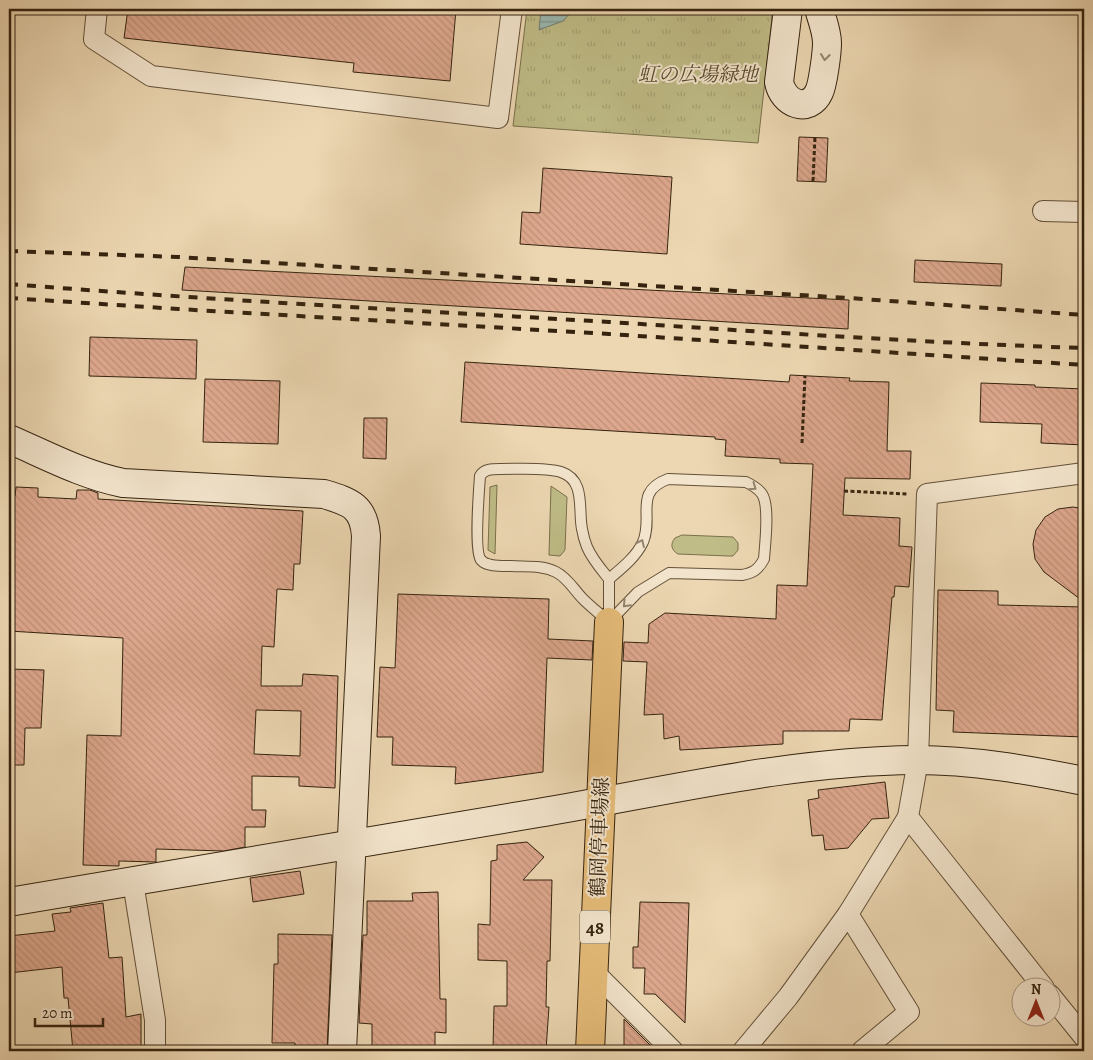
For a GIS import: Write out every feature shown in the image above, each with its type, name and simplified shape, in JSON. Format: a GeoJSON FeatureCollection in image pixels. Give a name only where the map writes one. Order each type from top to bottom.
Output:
{"type":"FeatureCollection","features":[{"type":"Feature","properties":{"kind":"main road","name":"鶴岡停車場線"},"geometry":{"type":"LineString","coordinates":[[590,1051],[608,622]]}},
{"type":"Feature","properties":{"kind":"street"},"geometry":{"type":"LineString","coordinates":[[97,9],[94,39],[151,76],[498,118],[512,9]]}},
{"type":"Feature","properties":{"kind":"street"},"geometry":{"type":"LineString","coordinates":[[788,9],[779,82],[785,97],[791,102],[799,104],[807,103],[814,99],[822,85],[827,42],[819,9]]}},
{"type":"Feature","properties":{"kind":"street"},"geometry":{"type":"LineString","coordinates":[[1043,211],[1084,212]]}},
{"type":"Feature","properties":{"kind":"street"},"geometry":{"type":"LineString","coordinates":[[9,439],[105,480],[123,483],[324,494],[344,500],[357,509],[364,519],[366,536],[342,1051]]}},
{"type":"Feature","properties":{"kind":"street"},"geometry":{"type":"LineString","coordinates":[[743,1051],[788,997],[848,914],[908,817],[918,760],[927,494],[1084,474]]}},
{"type":"Feature","properties":{"kind":"street"},"geometry":{"type":"LineString","coordinates":[[9,902],[770,772],[856,762],[918,760],[989,764],[1084,781]]}},
{"type":"Feature","properties":{"kind":"street"},"geometry":{"type":"LineString","coordinates":[[908,817],[1036,978]]}},
{"type":"Feature","properties":{"kind":"street"},"geometry":{"type":"LineString","coordinates":[[133,882],[155,1020],[155,1051]]}},
{"type":"Feature","properties":{"kind":"street"},"geometry":{"type":"LineString","coordinates":[[848,914],[909,1012],[870,1049]]}},
{"type":"Feature","properties":{"kind":"street"},"geometry":{"type":"LineString","coordinates":[[593,970],[673,1051]]}},
{"type":"Feature","properties":{"kind":"street"},"geometry":{"type":"LineString","coordinates":[[1060,1007],[1084,1037]]}},
{"type":"Feature","properties":{"kind":"lane"},"geometry":{"type":"LineString","coordinates":[[500,469],[553,470],[563,472],[571,477],[577,485],[580,495],[582,529],[587,548],[609,579],[608,622],[582,598],[568,581],[556,572],[539,567],[486,564],[481,560],[478,554],[478,539],[480,476],[482,472],[500,469]]}},
{"type":"Feature","properties":{"kind":"lane"},"geometry":{"type":"LineString","coordinates":[[608,622],[638,592],[669,573],[742,575],[752,573],[760,567],[764,559],[766,503],[762,494],[746,482],[668,480],[659,483],[651,489],[647,498],[646,534],[643,542],[626,565],[609,579]]}},
{"type":"Feature","properties":{"kind":"path"},"geometry":{"type":"LineString","coordinates":[[813,181],[815,137]]}},
{"type":"Feature","properties":{"kind":"path"},"geometry":{"type":"LineString","coordinates":[[802,444],[805,376]]}},
{"type":"Feature","properties":{"kind":"path"},"geometry":{"type":"LineString","coordinates":[[844,491],[927,494]]}},
{"type":"Feature","properties":{"kind":"green space","name":"虹の広場緑地"},"geometry":{"type":"Polygon","coordinates":[[[527,9],[773,9],[758,143],[513,126],[527,9]]]}},
{"type":"Feature","properties":{"kind":"green space"},"geometry":{"type":"Polygon","coordinates":[[[497,485],[495,554],[488,550],[490,487],[497,485]]]}},
{"type":"Feature","properties":{"kind":"green space"},"geometry":{"type":"Polygon","coordinates":[[[551,486],[567,497],[565,550],[560,556],[549,555],[551,486]]]}},
{"type":"Feature","properties":{"kind":"green space"},"geometry":{"type":"Polygon","coordinates":[[[682,535],[733,537],[738,543],[738,550],[733,556],[678,554],[673,549],[673,540],[682,535]]]}},
{"type":"Feature","properties":{"kind":"water"},"geometry":{"type":"Polygon","coordinates":[[[541,9],[574,9],[563,21],[539,30],[541,9]]]}},
{"type":"Feature","properties":{"kind":"building"},"geometry":{"type":"Polygon","coordinates":[[[128,9],[456,9],[450,81],[353,72],[354,63],[124,38],[128,9]]]}},
{"type":"Feature","properties":{"kind":"building"},"geometry":{"type":"Polygon","coordinates":[[[799,137],[828,138],[826,182],[797,181],[799,137]]]}},
{"type":"Feature","properties":{"kind":"building"},"geometry":{"type":"Polygon","coordinates":[[[543,168],[672,177],[667,254],[520,244],[522,212],[540,213],[543,168]]]}},
{"type":"Feature","properties":{"kind":"building"},"geometry":{"type":"Polygon","coordinates":[[[915,260],[1002,264],[1001,286],[914,282],[915,260]]]}},
{"type":"Feature","properties":{"kind":"building"},"geometry":{"type":"Polygon","coordinates":[[[185,267],[849,300],[848,329],[182,290],[185,267]]]}},
{"type":"Feature","properties":{"kind":"building"},"geometry":{"type":"Polygon","coordinates":[[[90,337],[197,340],[196,379],[89,376],[90,337]]]}},
{"type":"Feature","properties":{"kind":"building"},"geometry":{"type":"Polygon","coordinates":[[[465,362],[789,382],[790,375],[850,378],[849,381],[889,382],[887,451],[911,451],[910,479],[845,478],[843,515],[900,518],[899,546],[912,547],[909,587],[895,586],[894,597],[892,597],[882,720],[850,719],[849,731],[783,731],[783,744],[680,750],[679,736],[664,739],[663,714],[644,715],[647,662],[623,661],[624,642],[648,643],[649,624],[665,613],[776,619],[777,585],[807,586],[813,464],[780,463],[780,459],[725,456],[726,440],[715,439],[715,437],[461,422],[465,362]]]}},
{"type":"Feature","properties":{"kind":"building"},"geometry":{"type":"Polygon","coordinates":[[[205,379],[280,381],[278,444],[203,442],[205,379]]]}},
{"type":"Feature","properties":{"kind":"building"},"geometry":{"type":"Polygon","coordinates":[[[981,383],[1084,389],[1084,445],[1041,443],[1042,424],[980,422],[981,383]]]}},
{"type":"Feature","properties":{"kind":"building"},"geometry":{"type":"Polygon","coordinates":[[[364,418],[387,418],[386,459],[363,458],[364,418]]]}},
{"type":"Feature","properties":{"kind":"building"},"geometry":{"type":"Polygon","coordinates":[[[16,487],[38,488],[38,497],[76,499],[77,490],[90,490],[98,493],[98,499],[303,511],[300,564],[294,564],[293,590],[277,589],[274,647],[262,646],[261,686],[302,686],[303,674],[338,676],[335,788],[299,786],[299,777],[252,776],[252,810],[266,810],[265,827],[245,827],[245,847],[224,851],[156,849],[156,862],[119,861],[119,866],[83,865],[87,735],[121,736],[123,638],[9,631],[9,495],[15,496],[16,487]],[[256,710],[254,754],[300,756],[301,711],[256,710]]]}},
{"type":"Feature","properties":{"kind":"building"},"geometry":{"type":"Polygon","coordinates":[[[1073,507],[1084,509],[1084,602],[1044,572],[1035,559],[1033,544],[1036,530],[1045,517],[1058,509],[1073,507]]]}},
{"type":"Feature","properties":{"kind":"building"},"geometry":{"type":"Polygon","coordinates":[[[938,590],[998,591],[998,605],[1084,607],[1084,737],[953,732],[954,711],[936,710],[938,590]]]}},
{"type":"Feature","properties":{"kind":"building"},"geometry":{"type":"Polygon","coordinates":[[[398,594],[549,599],[548,639],[593,641],[592,660],[547,658],[543,772],[455,784],[456,767],[392,765],[393,737],[377,737],[380,667],[395,668],[398,594]]]}},
{"type":"Feature","properties":{"kind":"building"},"geometry":{"type":"Polygon","coordinates":[[[9,669],[44,670],[41,728],[25,728],[24,765],[9,765],[9,669]]]}},
{"type":"Feature","properties":{"kind":"building"},"geometry":{"type":"Polygon","coordinates":[[[885,782],[889,818],[872,819],[848,848],[825,850],[823,835],[812,836],[808,800],[819,798],[818,790],[885,782]]]}},
{"type":"Feature","properties":{"kind":"building"},"geometry":{"type":"Polygon","coordinates":[[[527,842],[544,857],[523,880],[552,880],[550,961],[547,961],[546,1007],[549,1007],[546,1050],[493,1049],[494,1006],[507,1006],[507,961],[478,960],[478,924],[490,925],[491,861],[497,860],[497,845],[527,842]]]}},
{"type":"Feature","properties":{"kind":"building"},"geometry":{"type":"Polygon","coordinates":[[[300,871],[304,894],[253,902],[250,878],[300,871]]]}},
{"type":"Feature","properties":{"kind":"building"},"geometry":{"type":"Polygon","coordinates":[[[438,892],[440,999],[446,999],[446,1033],[435,1032],[435,1051],[372,1050],[372,1024],[359,1023],[363,935],[367,935],[367,901],[413,901],[412,893],[438,892]]]}},
{"type":"Feature","properties":{"kind":"building"},"geometry":{"type":"Polygon","coordinates":[[[640,902],[689,903],[685,1023],[655,994],[644,994],[645,968],[633,968],[633,947],[638,947],[640,902]]]}},
{"type":"Feature","properties":{"kind":"building"},"geometry":{"type":"Polygon","coordinates":[[[103,903],[109,958],[122,957],[126,1017],[141,1014],[141,1051],[73,1051],[68,998],[64,998],[62,967],[9,973],[9,936],[55,931],[52,914],[71,912],[70,908],[103,903]]]}},
{"type":"Feature","properties":{"kind":"building"},"geometry":{"type":"Polygon","coordinates":[[[278,934],[332,935],[327,1051],[295,1051],[295,1043],[272,1043],[274,964],[278,964],[278,934]]]}},
{"type":"Feature","properties":{"kind":"building"},"geometry":{"type":"Polygon","coordinates":[[[624,1019],[656,1051],[624,1051],[624,1019]]]}},
{"type":"Feature","properties":{"kind":"railway"},"geometry":{"type":"LineString","coordinates":[[9,251],[178,257],[849,298],[1084,315]]}},
{"type":"Feature","properties":{"kind":"railway"},"geometry":{"type":"LineString","coordinates":[[9,284],[234,300],[846,337],[1084,348]]}},
{"type":"Feature","properties":{"kind":"railway"},"geometry":{"type":"LineString","coordinates":[[9,298],[1084,365]]}}]}
